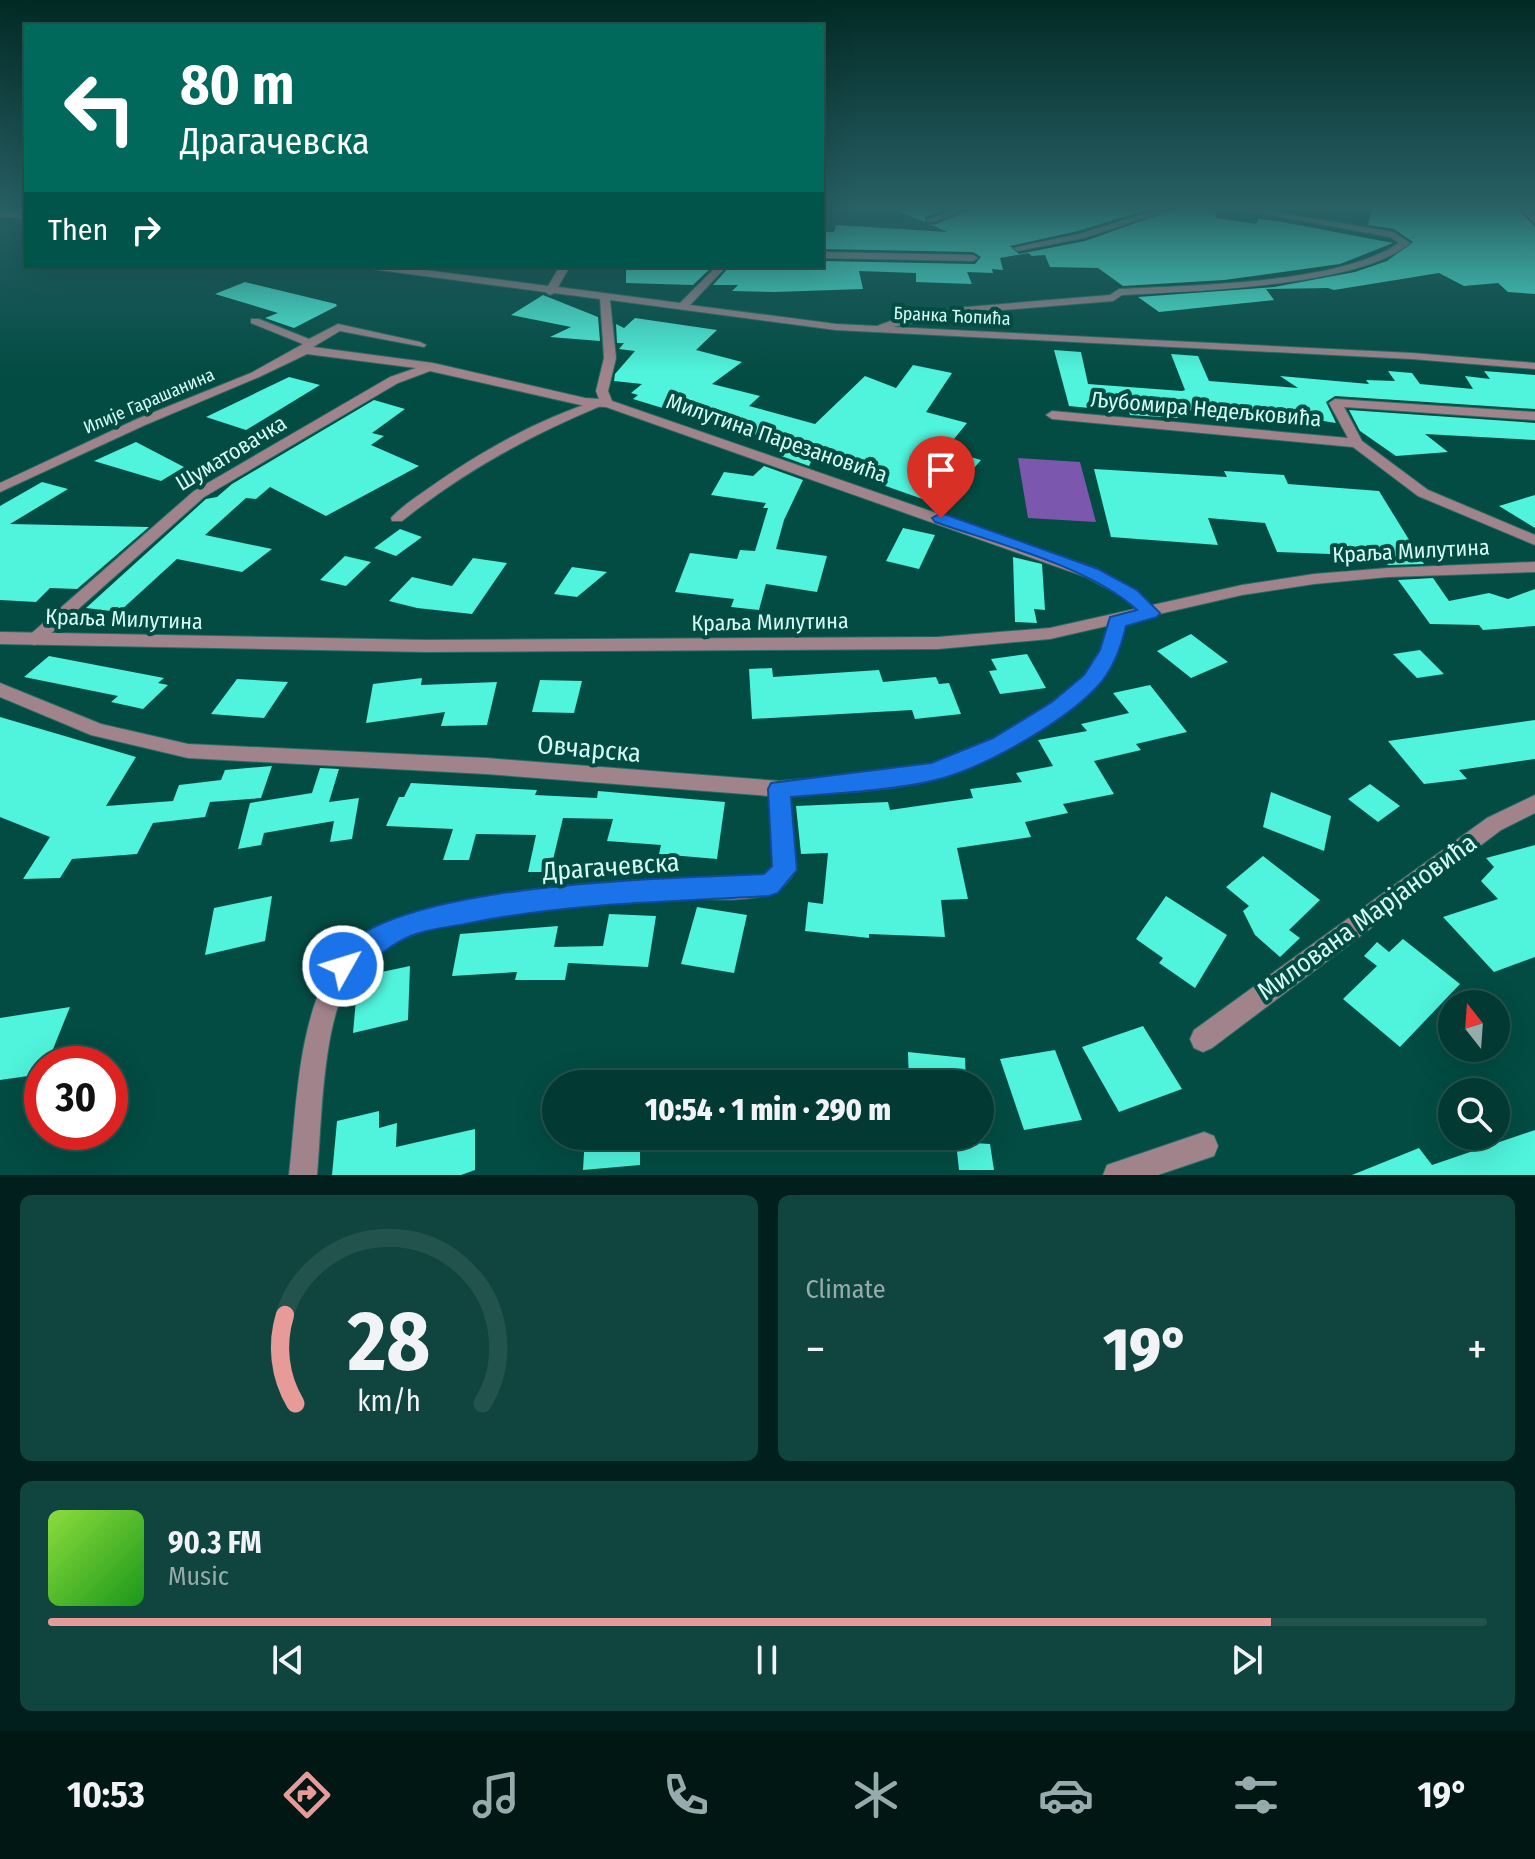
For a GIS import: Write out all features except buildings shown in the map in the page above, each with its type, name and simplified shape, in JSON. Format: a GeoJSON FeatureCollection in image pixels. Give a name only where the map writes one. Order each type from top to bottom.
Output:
{"type":"FeatureCollection","features":[{"type":"Feature","properties":{"kind":"street"},"geometry":{"type":"LineString","coordinates":[[877,330],[896,322],[954,311],[1113,298],[1119,292],[1290,278],[1364,263]]}},
{"type":"Feature","properties":{"kind":"street","name":"Бранка Ћопића"},"geometry":{"type":"LineString","coordinates":[[385,268],[605,299],[877,330],[1412,356],[1535,366]]}},
{"type":"Feature","properties":{"kind":"street"},"geometry":{"type":"LineString","coordinates":[[550,292],[564,268]]}},
{"type":"Feature","properties":{"kind":"street"},"geometry":{"type":"LineString","coordinates":[[681,308],[720,268]]}},
{"type":"Feature","properties":{"kind":"street"},"geometry":{"type":"LineString","coordinates":[[603,403],[602,391],[610,358],[605,299]]}},
{"type":"Feature","properties":{"kind":"street"},"geometry":{"type":"LineString","coordinates":[[255,321],[308,347]]}},
{"type":"Feature","properties":{"kind":"street","name":"Илије Гарашанина"},"geometry":{"type":"LineString","coordinates":[[0,488],[308,347],[338,327],[420,345]]}},
{"type":"Feature","properties":{"kind":"street","name":"Милутина Парезановића"},"geometry":{"type":"LineString","coordinates":[[308,347],[433,366],[603,403],[1092,573],[1131,594],[1150,613]]}},
{"type":"Feature","properties":{"kind":"street","name":"Шуматовачка"},"geometry":{"type":"LineString","coordinates":[[34,639],[199,494],[394,380],[433,366]]}},
{"type":"Feature","properties":{"kind":"street","name":"Љубомира Недељковића"},"geometry":{"type":"LineString","coordinates":[[1535,416],[1335,403],[1357,443],[1423,493],[1535,540]]}},
{"type":"Feature","properties":{"kind":"street","name":"Љубомира Недељковића"},"geometry":{"type":"LineString","coordinates":[[1052,415],[1357,443]]}},
{"type":"Feature","properties":{"kind":"street","name":"Краља Милутина"},"geometry":{"type":"LineString","coordinates":[[0,638],[416,648],[796,644],[1020,637],[1117,622],[1232,592],[1309,580],[1391,572],[1535,567]]}},
{"type":"Feature","properties":{"kind":"street","name":"Овчарска"},"geometry":{"type":"LineString","coordinates":[[0,690],[98,730],[188,751],[486,766],[779,789],[933,772],[1001,744],[1059,707],[1091,680],[1110,651],[1117,622]]}},
{"type":"Feature","properties":{"kind":"street","name":"Драгачевска"},"geometry":{"type":"LineString","coordinates":[[303,1175],[319,1036],[343,966],[355,954],[412,923],[496,906],[568,896],[769,885],[785,870],[779,789]]}},
{"type":"Feature","properties":{"kind":"street","name":"Милована Марјановића"},"geometry":{"type":"LineString","coordinates":[[1203,1039],[1494,824],[1535,803]]}},
{"type":"Feature","properties":{"kind":"street"},"geometry":{"type":"LineString","coordinates":[[1117,1175],[1204,1146]]}},
{"type":"Feature","properties":{"kind":"lane"},"geometry":{"type":"LineString","coordinates":[[397,518],[483,458],[541,426],[603,403]]}},
{"type":"Feature","properties":{"kind":"shaded area"},"geometry":{"type":"Polygon","coordinates":[[[1018,458],[1080,462],[1096,522],[1028,518],[1018,458]]]}},
{"type":"Feature","properties":{"kind":"route"},"geometry":{"type":"LineString","coordinates":[[343,966],[371,943],[412,923],[496,906],[666,889],[769,885],[785,870],[779,789],[933,772],[1001,744],[1059,707],[1091,680],[1110,651],[1117,622],[1150,613],[1131,594],[1092,573],[941,518]]}}]}
